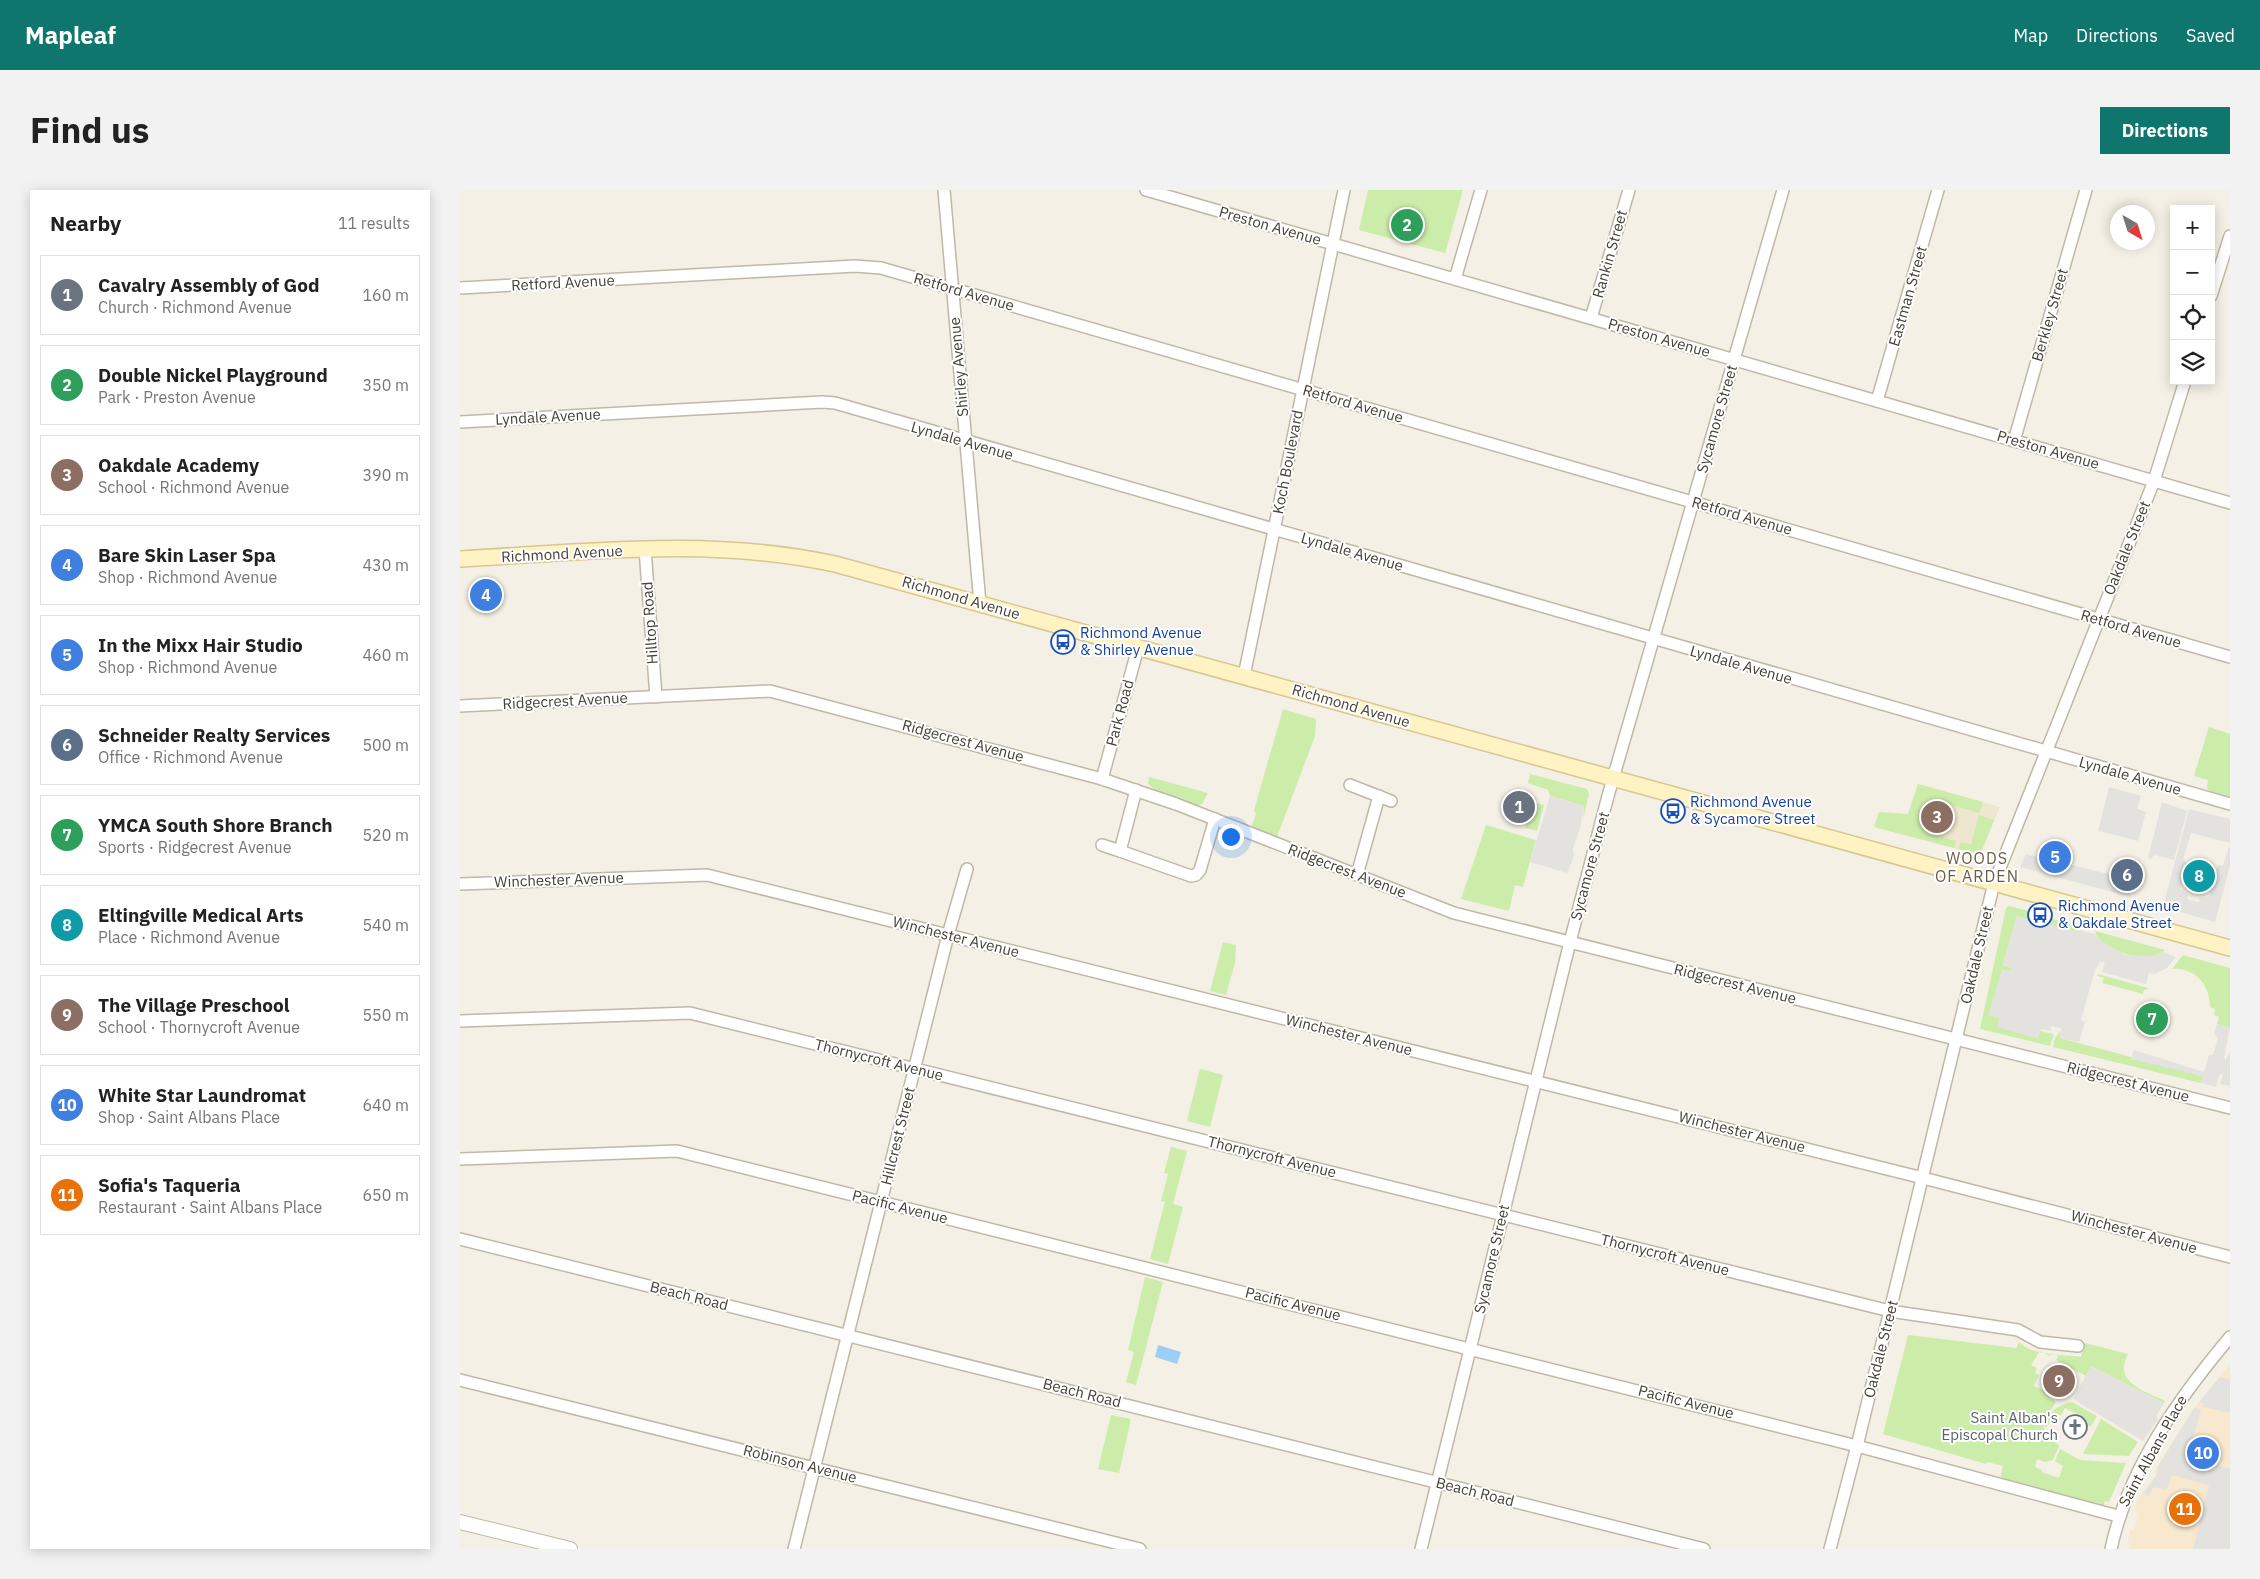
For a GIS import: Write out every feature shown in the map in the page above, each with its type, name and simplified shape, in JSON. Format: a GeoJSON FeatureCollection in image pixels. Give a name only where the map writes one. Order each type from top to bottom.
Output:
{"type":"FeatureCollection","features":[{"type":"Feature","properties":{"kind":"main road","name":"Richmond Avenue"},"geometry":{"type":"LineString","coordinates":[[460,559],[645,549],[716,548],[778,553],[835,564],[2230,948]]}},
{"type":"Feature","properties":{"kind":"street","name":"Shirley Avenue"},"geometry":{"type":"LineString","coordinates":[[944,190],[980,604]]}},
{"type":"Feature","properties":{"kind":"street","name":"Preston Avenue"},"geometry":{"type":"LineString","coordinates":[[1146,190],[2230,503]]}},
{"type":"Feature","properties":{"kind":"street","name":"Koch Boulevard"},"geometry":{"type":"LineString","coordinates":[[1244,676],[1344,190]]}},
{"type":"Feature","properties":{"kind":"street"},"geometry":{"type":"LineString","coordinates":[[1455,279],[1481,190]]}},
{"type":"Feature","properties":{"kind":"street","name":"Rankin Street"},"geometry":{"type":"LineString","coordinates":[[1591,318],[1629,190]]}},
{"type":"Feature","properties":{"kind":"street","name":"Sycamore Street"},"geometry":{"type":"LineString","coordinates":[[1421,1549],[1570,942],[1613,777],[1783,190]]}},
{"type":"Feature","properties":{"kind":"street","name":"Eastman Street"},"geometry":{"type":"LineString","coordinates":[[1878,401],[1938,190]]}},
{"type":"Feature","properties":{"kind":"street","name":"Berkley Street"},"geometry":{"type":"LineString","coordinates":[[2014,441],[2086,190]]}},
{"type":"Feature","properties":{"kind":"street"},"geometry":{"type":"LineString","coordinates":[[2211,295],[2230,236]]}},
{"type":"Feature","properties":{"kind":"street","name":"Retford Avenue"},"geometry":{"type":"LineString","coordinates":[[460,288],[855,266],[890,270],[2230,657]]}},
{"type":"Feature","properties":{"kind":"street","name":"Oakdale Street"},"geometry":{"type":"LineString","coordinates":[[1830,1549],[1957,1040],[1994,883],[2044,752],[2154,481],[2184,385]]}},
{"type":"Feature","properties":{"kind":"street","name":"Lyndale Avenue"},"geometry":{"type":"LineString","coordinates":[[460,422],[822,402],[835,404],[2230,804]]}},
{"type":"Feature","properties":{"kind":"street","name":"Hilltop Road"},"geometry":{"type":"LineString","coordinates":[[645,549],[656,697]]}},
{"type":"Feature","properties":{"kind":"street","name":"Park Road"},"geometry":{"type":"LineString","coordinates":[[1102,779],[1138,648]]}},
{"type":"Feature","properties":{"kind":"street","name":"Ridgecrest Avenue"},"geometry":{"type":"LineString","coordinates":[[460,706],[770,691],[1102,779],[1136,790],[1454,913],[2230,1108]]}},
{"type":"Feature","properties":{"kind":"street"},"geometry":{"type":"LineString","coordinates":[[1350,785],[1391,801]]}},
{"type":"Feature","properties":{"kind":"street"},"geometry":{"type":"LineString","coordinates":[[1120,851],[1136,790]]}},
{"type":"Feature","properties":{"kind":"street"},"geometry":{"type":"LineString","coordinates":[[1357,875],[1379,796]]}},
{"type":"Feature","properties":{"kind":"street"},"geometry":{"type":"LineString","coordinates":[[1102,845],[1191,876],[1196,875],[1200,870],[1215,819]]}},
{"type":"Feature","properties":{"kind":"street","name":"Hillcrest Street"},"geometry":{"type":"LineString","coordinates":[[794,1549],[948,935],[967,869]]}},
{"type":"Feature","properties":{"kind":"street","name":"Winchester Avenue"},"geometry":{"type":"LineString","coordinates":[[460,884],[707,875],[1923,1178],[2230,1257]]}},
{"type":"Feature","properties":{"kind":"street","name":"Thornycroft Avenue"},"geometry":{"type":"LineString","coordinates":[[460,1021],[690,1013],[1890,1311],[2018,1330],[2040,1342],[2078,1346]]}},
{"type":"Feature","properties":{"kind":"street","name":"Pacific Avenue"},"geometry":{"type":"LineString","coordinates":[[460,1159],[677,1151],[1471,1348],[1857,1446],[2118,1516]]}},
{"type":"Feature","properties":{"kind":"street","name":"Beach Road"},"geometry":{"type":"LineString","coordinates":[[460,1239],[1704,1549]]}},
{"type":"Feature","properties":{"kind":"street","name":"Saint Albans Place"},"geometry":{"type":"LineString","coordinates":[[2111,1549],[2118,1516],[2133,1482],[2180,1401],[2230,1337]]}},
{"type":"Feature","properties":{"kind":"street","name":"Robinson Avenue"},"geometry":{"type":"LineString","coordinates":[[460,1380],[1140,1549]]}},
{"type":"Feature","properties":{"kind":"street"},"geometry":{"type":"LineString","coordinates":[[460,1522],[570,1549]]}},
{"type":"Feature","properties":{"kind":"shaded area"},"geometry":{"type":"Polygon","coordinates":[[[1918,784],[2000,807],[1980,855],[1874,827],[1879,812],[1908,814],[1918,784]]]}},
{"type":"Feature","properties":{"kind":"shaded area"},"geometry":{"type":"Polygon","coordinates":[[[2109,787],[2141,796],[2137,809],[2146,812],[2138,841],[2098,831],[2109,787]]]}},
{"type":"Feature","properties":{"kind":"shaded area"},"geometry":{"type":"Polygon","coordinates":[[[1550,796],[1584,806],[1580,829],[1573,848],[1574,856],[1567,873],[1530,862],[1550,796]]]}},
{"type":"Feature","properties":{"kind":"shaded area"},"geometry":{"type":"Polygon","coordinates":[[[2162,802],[2187,811],[2174,860],[2154,855],[2151,859],[2148,858],[2162,802]]]}},
{"type":"Feature","properties":{"kind":"shaded area"},"geometry":{"type":"Polygon","coordinates":[[[2189,809],[2230,819],[2230,843],[2191,833],[2183,859],[2187,865],[2180,889],[2188,895],[2187,899],[2199,902],[2200,898],[2209,897],[2218,865],[2223,866],[2230,844],[2230,866],[2215,922],[2163,907],[2189,809]]]}},
{"type":"Feature","properties":{"kind":"shaded area"},"geometry":{"type":"Polygon","coordinates":[[[2026,854],[2129,879],[2128,888],[2131,897],[2020,867],[2026,854]]]}},
{"type":"Feature","properties":{"kind":"shaded area"},"geometry":{"type":"Polygon","coordinates":[[[2017,916],[2076,932],[2078,930],[2095,934],[2100,940],[2125,955],[2152,956],[2162,952],[2176,957],[2167,968],[2155,974],[2149,973],[2146,984],[2102,972],[2105,962],[2100,962],[2095,970],[2081,1020],[2085,1022],[2079,1042],[2060,1038],[2062,1029],[2052,1026],[2050,1031],[2041,1029],[2038,1038],[1997,1027],[2000,1018],[1989,1015],[2002,969],[2011,972],[2012,968],[2003,965],[2017,916]]]}},
{"type":"Feature","properties":{"kind":"shaded area"},"geometry":{"type":"Polygon","coordinates":[[[2217,1024],[2230,1028],[2224,1058],[2226,1060],[2230,1051],[2230,1086],[2220,1084],[2223,1074],[2219,1075],[2216,1087],[2201,1083],[2202,1076],[2131,1059],[2134,1050],[2204,1072],[2209,1055],[2213,1055],[2218,1038],[2214,1034],[2217,1024]]]}},
{"type":"Feature","properties":{"kind":"shaded area"},"geometry":{"type":"Polygon","coordinates":[[[2230,1364],[2230,1549],[2129,1549],[2130,1545],[2127,1544],[2139,1513],[2134,1511],[2138,1499],[2157,1474],[2154,1472],[2194,1408],[2230,1364]]]}},
{"type":"Feature","properties":{"kind":"shaded area"},"geometry":{"type":"Polygon","coordinates":[[[2091,1366],[2164,1403],[2156,1416],[2158,1419],[2143,1441],[2073,1399],[2091,1366]]]}},
{"type":"Feature","properties":{"kind":"shaded area"},"geometry":{"type":"Polygon","coordinates":[[[2220,1377],[2230,1380],[2230,1413],[2203,1407],[2204,1404],[2199,1402],[2220,1377]]]}},
{"type":"Feature","properties":{"kind":"shaded area"},"geometry":{"type":"Polygon","coordinates":[[[2194,1408],[2201,1410],[2188,1457],[2230,1469],[2230,1549],[2193,1549],[2209,1485],[2172,1475],[2166,1490],[2154,1487],[2148,1496],[2144,1493],[2158,1473],[2157,1468],[2194,1408]]]}},
{"type":"Feature","properties":{"kind":"green space"},"geometry":{"type":"Polygon","coordinates":[[[1368,190],[1463,190],[1445,253],[1359,230],[1368,190]]]}},
{"type":"Feature","properties":{"kind":"green space"},"geometry":{"type":"Polygon","coordinates":[[[1283,709],[1316,719],[1315,736],[1277,837],[1274,839],[1250,830],[1256,814],[1254,810],[1283,709]]]}},
{"type":"Feature","properties":{"kind":"green space"},"geometry":{"type":"Polygon","coordinates":[[[2209,727],[2230,734],[2230,798],[2211,792],[2207,788],[2208,780],[2194,776],[2209,727]]]}},
{"type":"Feature","properties":{"kind":"green space"},"geometry":{"type":"Polygon","coordinates":[[[1530,774],[1587,789],[1589,794],[1583,819],[1584,806],[1550,796],[1548,790],[1528,783],[1530,774]]]}},
{"type":"Feature","properties":{"kind":"green space"},"geometry":{"type":"Polygon","coordinates":[[[1149,777],[1208,793],[1202,804],[1182,802],[1157,791],[1148,783],[1149,777]]]}},
{"type":"Feature","properties":{"kind":"green space"},"geometry":{"type":"Polygon","coordinates":[[[1918,784],[1983,802],[1979,813],[1948,804],[1940,836],[1956,841],[1954,848],[1874,827],[1879,812],[1908,814],[1918,784]]]}},
{"type":"Feature","properties":{"kind":"green space"},"geometry":{"type":"Polygon","coordinates":[[[1532,802],[1544,805],[1537,831],[1525,828],[1532,802]]]}},
{"type":"Feature","properties":{"kind":"green space"},"geometry":{"type":"Polygon","coordinates":[[[1979,815],[1994,820],[1980,855],[1958,849],[1961,842],[1971,844],[1979,815]]]}},
{"type":"Feature","properties":{"kind":"green space"},"geometry":{"type":"Polygon","coordinates":[[[1486,825],[1536,840],[1523,887],[1515,885],[1509,911],[1461,899],[1486,825]]]}},
{"type":"Feature","properties":{"kind":"green space"},"geometry":{"type":"Polygon","coordinates":[[[2009,906],[2033,912],[2034,916],[2044,919],[2045,917],[2078,926],[2077,932],[2017,916],[2003,965],[2012,968],[2011,972],[2002,970],[1989,1015],[2000,1018],[1998,1027],[2038,1038],[2040,1031],[2054,1034],[2050,1046],[1980,1029],[2006,908],[2009,906]]]}},
{"type":"Feature","properties":{"kind":"green space"},"geometry":{"type":"Polygon","coordinates":[[[2095,931],[2165,950],[2158,955],[2149,957],[2126,954],[2106,945],[2095,931]]]}},
{"type":"Feature","properties":{"kind":"green space"},"geometry":{"type":"Polygon","coordinates":[[[1223,942],[1236,945],[1235,963],[1226,995],[1210,991],[1223,942]]]}},
{"type":"Feature","properties":{"kind":"green space"},"geometry":{"type":"Polygon","coordinates":[[[2183,955],[2230,968],[2230,1028],[2217,1024],[2219,1017],[2214,1015],[2215,1009],[2210,1007],[2204,984],[2194,974],[2180,969],[2172,969],[2183,955]]]}},
{"type":"Feature","properties":{"kind":"green space"},"geometry":{"type":"Polygon","coordinates":[[[2098,974],[2148,988],[2144,990],[2143,994],[2102,983],[2104,978],[2097,976],[2098,974]]]}},
{"type":"Feature","properties":{"kind":"green space"},"geometry":{"type":"Polygon","coordinates":[[[2061,1030],[2060,1038],[2202,1076],[2201,1083],[2053,1047],[2055,1038],[2061,1030]]]}},
{"type":"Feature","properties":{"kind":"green space"},"geometry":{"type":"Polygon","coordinates":[[[1200,1069],[1223,1075],[1210,1127],[1187,1121],[1200,1069]]]}},
{"type":"Feature","properties":{"kind":"green space"},"geometry":{"type":"Polygon","coordinates":[[[1171,1147],[1187,1151],[1173,1204],[1183,1207],[1168,1264],[1150,1259],[1165,1202],[1161,1201],[1168,1174],[1164,1173],[1171,1147]]]}},
{"type":"Feature","properties":{"kind":"green space"},"geometry":{"type":"Polygon","coordinates":[[[1145,1277],[1163,1282],[1136,1385],[1126,1382],[1134,1352],[1128,1350],[1145,1277]]]}},
{"type":"Feature","properties":{"kind":"green space"},"geometry":{"type":"Polygon","coordinates":[[[1908,1335],[2016,1348],[2019,1342],[2025,1347],[2039,1352],[2031,1365],[2037,1368],[2035,1373],[2039,1375],[2034,1386],[2045,1391],[2045,1394],[2056,1402],[2044,1425],[2047,1434],[2059,1446],[2053,1460],[2045,1462],[2037,1459],[2035,1467],[2042,1470],[2042,1472],[2059,1478],[2063,1466],[2055,1461],[2060,1449],[2080,1460],[2126,1463],[2109,1502],[2105,1501],[2104,1505],[2004,1480],[2001,1476],[2003,1466],[1987,1462],[1986,1464],[1883,1434],[1908,1335]]]}},
{"type":"Feature","properties":{"kind":"green space"},"geometry":{"type":"Polygon","coordinates":[[[2085,1343],[2128,1354],[2124,1368],[2129,1381],[2140,1389],[2165,1401],[2164,1403],[2091,1366],[2086,1376],[2056,1360],[2058,1356],[2055,1354],[2081,1357],[2085,1343]]]}},
{"type":"Feature","properties":{"kind":"green space"},"geometry":{"type":"Polygon","coordinates":[[[2072,1402],[2097,1416],[2091,1427],[2074,1419],[2077,1414],[2065,1408],[2061,1415],[2052,1413],[2049,1424],[2045,1428],[2050,1414],[2054,1410],[2072,1402]]]}},
{"type":"Feature","properties":{"kind":"green space"},"geometry":{"type":"Polygon","coordinates":[[[1111,1415],[1131,1419],[1119,1473],[1098,1469],[1111,1415]]]}},
{"type":"Feature","properties":{"kind":"green space"},"geometry":{"type":"Polygon","coordinates":[[[2101,1419],[2138,1442],[2129,1456],[2083,1454],[2101,1419]]]}},
{"type":"Feature","properties":{"kind":"water"},"geometry":{"type":"Polygon","coordinates":[[[1158,1345],[1181,1352],[1177,1364],[1155,1357],[1158,1345]]]}},
{"type":"Feature","properties":{"kind":"place","name":"Double Nickel Playground"},"geometry":{"type":"Point","coordinates":[1407,225]}},
{"type":"Feature","properties":{"kind":"place","name":"Bare Skin Laser Spa"},"geometry":{"type":"Point","coordinates":[486,595]}},
{"type":"Feature","properties":{"kind":"place","name":"Richmond Avenue & Shirley Avenue"},"geometry":{"type":"Point","coordinates":[1063,642]}},
{"type":"Feature","properties":{"kind":"place","name":"Cavalry Assembly of God"},"geometry":{"type":"Point","coordinates":[1519,807]}},
{"type":"Feature","properties":{"kind":"place","name":"Richmond Avenue & Sycamore Street"},"geometry":{"type":"Point","coordinates":[1673,811]}},
{"type":"Feature","properties":{"kind":"place","name":"Oakdale Academy"},"geometry":{"type":"Point","coordinates":[1937,817]}},
{"type":"Feature","properties":{"kind":"place","name":"In the Mixx Hair Studio"},"geometry":{"type":"Point","coordinates":[2055,857]}},
{"type":"Feature","properties":{"kind":"place","name":"Schneider Realty Services"},"geometry":{"type":"Point","coordinates":[2127,875]}},
{"type":"Feature","properties":{"kind":"place","name":"Eltingville Medical Arts"},"geometry":{"type":"Point","coordinates":[2199,876]}},
{"type":"Feature","properties":{"kind":"place","name":"Richmond Avenue & Oakdale Street"},"geometry":{"type":"Point","coordinates":[2040,915]}},
{"type":"Feature","properties":{"kind":"place","name":"YMCA South Shore Branch"},"geometry":{"type":"Point","coordinates":[2152,1019]}},
{"type":"Feature","properties":{"kind":"place","name":"The Village Preschool"},"geometry":{"type":"Point","coordinates":[2059,1381]}},
{"type":"Feature","properties":{"kind":"place","name":"Saint Alban's Episcopal Church"},"geometry":{"type":"Point","coordinates":[2075,1427]}},
{"type":"Feature","properties":{"kind":"place","name":"White Star Laundromat"},"geometry":{"type":"Point","coordinates":[2203,1453]}},
{"type":"Feature","properties":{"kind":"place","name":"Sofia's Taqueria"},"geometry":{"type":"Point","coordinates":[2185,1509]}},
{"type":"Feature","properties":{"kind":"district","name":"WOODS OF ARDEN"},"geometry":{"type":"Point","coordinates":[1977,867]}}]}
